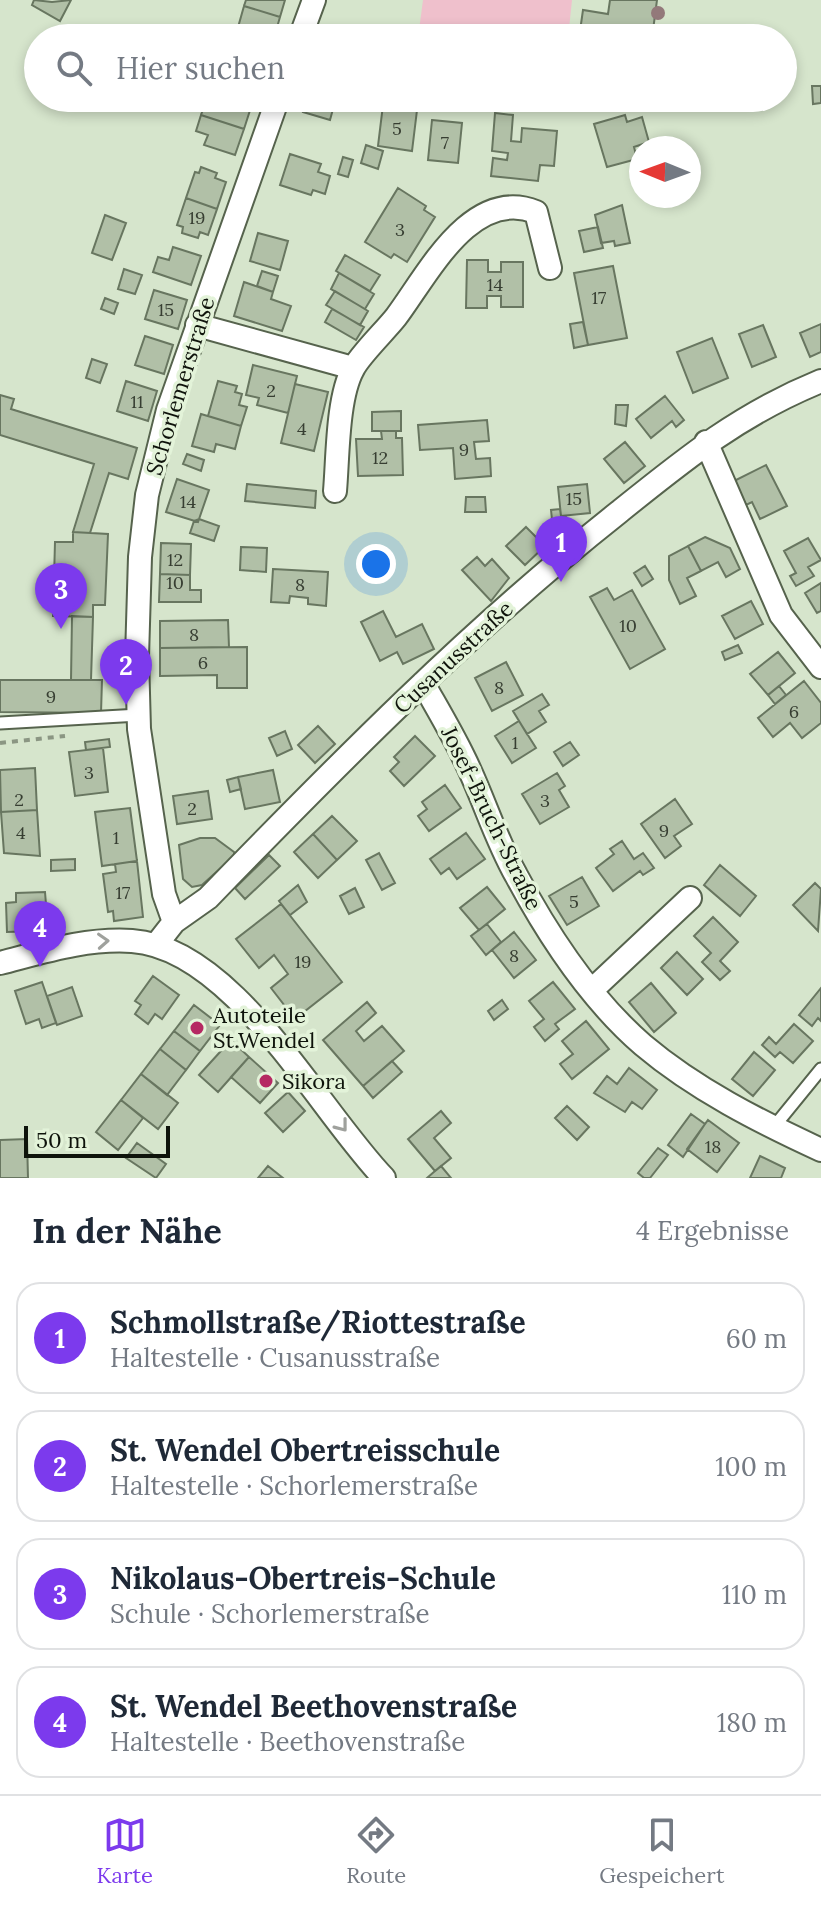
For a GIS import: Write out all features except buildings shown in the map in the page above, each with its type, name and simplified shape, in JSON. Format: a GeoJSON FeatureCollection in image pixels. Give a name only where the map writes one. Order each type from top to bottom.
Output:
{"type":"FeatureCollection","features":[{"type":"Feature","properties":{"kind":"street"},"geometry":{"type":"LineString","coordinates":[[305,24],[314,0]]}},
{"type":"Feature","properties":{"kind":"street","name":"Schorlemerstraße"},"geometry":{"type":"LineString","coordinates":[[174,922],[164,894],[139,715],[139,586],[147,495],[168,410],[273,112]]}},
{"type":"Feature","properties":{"kind":"street"},"geometry":{"type":"LineString","coordinates":[[335,491],[344,400],[353,368],[459,233],[487,213],[524,207],[536,212],[550,268]]}},
{"type":"Feature","properties":{"kind":"street"},"geometry":{"type":"LineString","coordinates":[[197,325],[353,368]]}},
{"type":"Feature","properties":{"kind":"street","name":"Cusanusstraße"},"geometry":{"type":"LineString","coordinates":[[156,945],[174,922],[208,898],[423,683],[555,562],[706,442],[746,415],[821,381]]}},
{"type":"Feature","properties":{"kind":"street"},"geometry":{"type":"LineString","coordinates":[[706,442],[781,615],[821,667]]}},
{"type":"Feature","properties":{"kind":"street","name":"Josef-Bruch-Straße"},"geometry":{"type":"LineString","coordinates":[[423,683],[464,757],[514,873],[548,930],[592,990],[643,1045],[708,1090],[773,1128],[821,1150]]}},
{"type":"Feature","properties":{"kind":"street"},"geometry":{"type":"LineString","coordinates":[[592,990],[690,898]]}},
{"type":"Feature","properties":{"kind":"street"},"geometry":{"type":"LineString","coordinates":[[0,962],[71,944],[120,941],[156,945],[199,969],[262,1023],[378,1176]]}},
{"type":"Feature","properties":{"kind":"lane"},"geometry":{"type":"LineString","coordinates":[[0,723],[139,715]]}},
{"type":"Feature","properties":{"kind":"lane"},"geometry":{"type":"LineString","coordinates":[[773,1128],[821,1069]]}},
{"type":"Feature","properties":{"kind":"shaded area"},"geometry":{"type":"Polygon","coordinates":[[[423,0],[572,0],[569,24],[420,24],[423,0]]]}},
{"type":"Feature","properties":{"kind":"place","name":"Schmollstraße/Riottestraße"},"geometry":{"type":"Point","coordinates":[561,582]}},
{"type":"Feature","properties":{"kind":"place","name":"Nikolaus-Obertreis-Schule"},"geometry":{"type":"Point","coordinates":[61,629]}},
{"type":"Feature","properties":{"kind":"place","name":"St. Wendel Obertreisschule"},"geometry":{"type":"Point","coordinates":[126,705]}},
{"type":"Feature","properties":{"kind":"place","name":"St. Wendel Beethovenstraße"},"geometry":{"type":"Point","coordinates":[40,967]}},
{"type":"Feature","properties":{"kind":"place","name":"Autoteile St.Wendel"},"geometry":{"type":"Point","coordinates":[197,1028]}},
{"type":"Feature","properties":{"kind":"place","name":"Sikora"},"geometry":{"type":"Point","coordinates":[266,1081]}}]}
